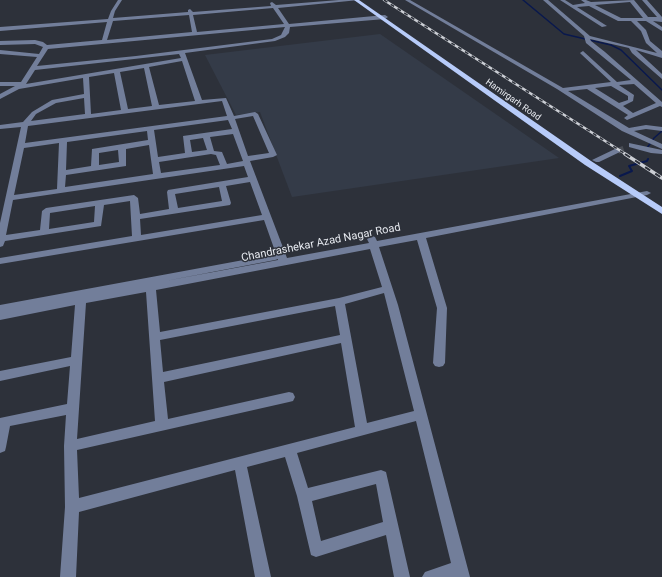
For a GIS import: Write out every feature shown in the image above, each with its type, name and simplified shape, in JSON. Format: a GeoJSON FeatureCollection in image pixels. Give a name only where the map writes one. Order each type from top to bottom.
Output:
{"type":"FeatureCollection","features":[{"type":"Feature","properties":{"kind":"main road","name":"Hamirgarh Road"},"geometry":{"type":"LineString","coordinates":[[356,0],[596,160],[662,211]]}},
{"type":"Feature","properties":{"kind":"main road","name":"Hamirgarh Road"},"geometry":{"type":"LineString","coordinates":[[362,0],[383,17],[593,167],[662,203]]}},
{"type":"Feature","properties":{"kind":"street"},"geometry":{"type":"LineString","coordinates":[[104,42],[110,19],[120,0]]}},
{"type":"Feature","properties":{"kind":"street"},"geometry":{"type":"LineString","coordinates":[[273,5],[314,0]]}},
{"type":"Feature","properties":{"kind":"street"},"geometry":{"type":"LineString","coordinates":[[1,30],[273,5],[356,0]]}},
{"type":"Feature","properties":{"kind":"street"},"geometry":{"type":"LineString","coordinates":[[407,0],[562,90],[625,129],[639,134]]}},
{"type":"Feature","properties":{"kind":"street"},"geometry":{"type":"LineString","coordinates":[[413,0],[662,147]]}},
{"type":"Feature","properties":{"kind":"street"},"geometry":{"type":"LineString","coordinates":[[545,0],[661,105]]}},
{"type":"Feature","properties":{"kind":"street"},"geometry":{"type":"LineString","coordinates":[[562,0],[604,26]]}},
{"type":"Feature","properties":{"kind":"street"},"geometry":{"type":"LineString","coordinates":[[583,0],[618,19],[662,20]]}},
{"type":"Feature","properties":{"kind":"street"},"geometry":{"type":"LineString","coordinates":[[556,9],[606,1],[631,0],[647,19],[662,29]]}},
{"type":"Feature","properties":{"kind":"street"},"geometry":{"type":"LineString","coordinates":[[644,0],[662,20]]}},
{"type":"Feature","properties":{"kind":"street"},"geometry":{"type":"LineString","coordinates":[[273,5],[288,26]]}},
{"type":"Feature","properties":{"kind":"street"},"geometry":{"type":"LineString","coordinates":[[191,12],[195,34]]}},
{"type":"Feature","properties":{"kind":"street"},"geometry":{"type":"LineString","coordinates":[[656,13],[662,13]]}},
{"type":"Feature","properties":{"kind":"street"},"geometry":{"type":"LineString","coordinates":[[0,43],[36,42],[41,43],[46,47],[383,17]]}},
{"type":"Feature","properties":{"kind":"street"},"geometry":{"type":"LineString","coordinates":[[633,20],[642,30],[648,42],[662,55]]}},
{"type":"Feature","properties":{"kind":"street"},"geometry":{"type":"LineString","coordinates":[[33,68],[182,52],[273,40],[284,36],[288,26]]}},
{"type":"Feature","properties":{"kind":"street"},"geometry":{"type":"LineString","coordinates":[[588,39],[631,47],[662,55]]}},
{"type":"Feature","properties":{"kind":"street"},"geometry":{"type":"LineString","coordinates":[[0,98],[21,86],[46,47]]}},
{"type":"Feature","properties":{"kind":"street"},"geometry":{"type":"LineString","coordinates":[[631,47],[634,52],[662,77]]}},
{"type":"Feature","properties":{"kind":"street"},"geometry":{"type":"LineString","coordinates":[[182,52],[199,102]]}},
{"type":"Feature","properties":{"kind":"street"},"geometry":{"type":"LineString","coordinates":[[0,53],[39,56]]}},
{"type":"Feature","properties":{"kind":"street"},"geometry":{"type":"LineString","coordinates":[[583,53],[614,84],[631,95],[631,100],[618,106]]}},
{"type":"Feature","properties":{"kind":"street"},"geometry":{"type":"LineString","coordinates":[[0,84],[21,86],[184,59]]}},
{"type":"Feature","properties":{"kind":"street"},"geometry":{"type":"LineString","coordinates":[[146,66],[156,108]]}},
{"type":"Feature","properties":{"kind":"street"},"geometry":{"type":"LineString","coordinates":[[117,70],[124,112]]}},
{"type":"Feature","properties":{"kind":"street"},"geometry":{"type":"LineString","coordinates":[[86,75],[88,116]]}},
{"type":"Feature","properties":{"kind":"street"},"geometry":{"type":"LineString","coordinates":[[565,89],[634,82]]}},
{"type":"Feature","properties":{"kind":"street"},"geometry":{"type":"LineString","coordinates":[[588,87],[632,115]]}},
{"type":"Feature","properties":{"kind":"street"},"geometry":{"type":"LineString","coordinates":[[87,95],[54,101],[34,113],[25,124],[10,198],[2,221],[0,242],[44,232],[98,224],[100,203]]}},
{"type":"Feature","properties":{"kind":"street"},"geometry":{"type":"LineString","coordinates":[[0,127],[224,99],[283,259]]}},
{"type":"Feature","properties":{"kind":"street"},"geometry":{"type":"LineString","coordinates":[[619,121],[661,105]]}},
{"type":"Feature","properties":{"kind":"street"},"geometry":{"type":"LineString","coordinates":[[20,146],[255,114],[273,155],[224,166],[170,183]]}},
{"type":"Feature","properties":{"kind":"street"},"geometry":{"type":"LineString","coordinates":[[596,160],[625,148],[646,127],[661,128]]}},
{"type":"Feature","properties":{"kind":"street"},"geometry":{"type":"LineString","coordinates":[[150,129],[156,176]]}},
{"type":"Feature","properties":{"kind":"street"},"geometry":{"type":"LineString","coordinates":[[189,155],[186,138],[236,131]]}},
{"type":"Feature","properties":{"kind":"street"},"geometry":{"type":"LineString","coordinates":[[206,135],[210,152]]}},
{"type":"Feature","properties":{"kind":"street"},"geometry":{"type":"LineString","coordinates":[[61,190],[64,140]]}},
{"type":"Feature","properties":{"kind":"street"},"geometry":{"type":"LineString","coordinates":[[95,168],[95,151],[152,142]]}},
{"type":"Feature","properties":{"kind":"street"},"geometry":{"type":"LineString","coordinates":[[62,173],[123,164],[122,147]]}},
{"type":"Feature","properties":{"kind":"street"},"geometry":{"type":"LineString","coordinates":[[625,148],[662,152]]}},
{"type":"Feature","properties":{"kind":"street"},"geometry":{"type":"LineString","coordinates":[[154,160],[210,152],[219,154],[224,166]]}},
{"type":"Feature","properties":{"kind":"street"},"geometry":{"type":"LineString","coordinates":[[156,176],[170,183],[222,184],[253,179]]}},
{"type":"Feature","properties":{"kind":"street"},"geometry":{"type":"LineString","coordinates":[[44,232],[46,211],[100,203],[134,189],[156,176]]}},
{"type":"Feature","properties":{"kind":"street"},"geometry":{"type":"LineString","coordinates":[[170,183],[174,211]]}},
{"type":"Feature","properties":{"kind":"street"},"geometry":{"type":"LineString","coordinates":[[136,217],[227,203],[222,184]]}},
{"type":"Feature","properties":{"kind":"street"},"geometry":{"type":"LineString","coordinates":[[10,198],[61,190],[134,189]]}},
{"type":"Feature","properties":{"kind":"street"},"geometry":{"type":"LineString","coordinates":[[134,189],[137,238]]}},
{"type":"Feature","properties":{"kind":"street","name":"Chandrashekar Azad Nagar Road"},"geometry":{"type":"LineString","coordinates":[[373,242],[421,237],[639,192]]}},
{"type":"Feature","properties":{"kind":"street","name":"Chandrashekar Azad Nagar Road"},"geometry":{"type":"LineString","coordinates":[[0,309],[80,297],[639,192]]}},
{"type":"Feature","properties":{"kind":"street"},"geometry":{"type":"LineString","coordinates":[[0,261],[267,217]]}},
{"type":"Feature","properties":{"kind":"street"},"geometry":{"type":"LineString","coordinates":[[421,237],[442,308],[439,363]]}},
{"type":"Feature","properties":{"kind":"street"},"geometry":{"type":"LineString","coordinates":[[373,242],[388,289],[411,372],[420,415],[461,572],[430,577]]}},
{"type":"Feature","properties":{"kind":"street"},"geometry":{"type":"LineString","coordinates":[[150,284],[156,337],[162,425]]}},
{"type":"Feature","properties":{"kind":"street"},"geometry":{"type":"LineString","coordinates":[[156,337],[339,302],[388,289]]}},
{"type":"Feature","properties":{"kind":"street"},"geometry":{"type":"LineString","coordinates":[[68,577],[72,508],[70,446],[77,360],[80,297]]}},
{"type":"Feature","properties":{"kind":"street","name":"Chandrashekar Azad Nagar Road"},"geometry":{"type":"LineString","coordinates":[[0,316],[80,297]]}},
{"type":"Feature","properties":{"kind":"street"},"geometry":{"type":"LineString","coordinates":[[339,302],[362,430]]}},
{"type":"Feature","properties":{"kind":"street"},"geometry":{"type":"LineString","coordinates":[[159,378],[346,338]]}},
{"type":"Feature","properties":{"kind":"street"},"geometry":{"type":"LineString","coordinates":[[0,376],[77,360]]}},
{"type":"Feature","properties":{"kind":"street"},"geometry":{"type":"LineString","coordinates":[[70,446],[289,397]]}},
{"type":"Feature","properties":{"kind":"street"},"geometry":{"type":"LineString","coordinates":[[0,447],[2,423],[73,408]]}},
{"type":"Feature","properties":{"kind":"street"},"geometry":{"type":"LineString","coordinates":[[72,508],[420,415]]}},
{"type":"Feature","properties":{"kind":"street"},"geometry":{"type":"LineString","coordinates":[[289,449],[304,496],[316,550],[392,526]]}},
{"type":"Feature","properties":{"kind":"street"},"geometry":{"type":"LineString","coordinates":[[240,463],[263,577]]}},
{"type":"Feature","properties":{"kind":"street"},"geometry":{"type":"LineString","coordinates":[[304,496],[381,476],[402,577]]}},
{"type":"Feature","properties":{"kind":"shaded area"},"geometry":{"type":"Polygon","coordinates":[[[380,34],[559,158],[292,197],[260,112],[236,115],[205,55],[380,34]]]}},
{"type":"Feature","properties":{"kind":"waterway"},"geometry":{"type":"LineString","coordinates":[[523,0],[564,34],[611,45],[621,50],[662,90]]}},
{"type":"Feature","properties":{"kind":"waterway"},"geometry":{"type":"LineString","coordinates":[[647,148],[654,138],[662,131]]}},
{"type":"Feature","properties":{"kind":"waterway"},"geometry":{"type":"LineString","coordinates":[[620,176],[632,171],[629,166],[647,161],[648,159]]}},
{"type":"Feature","properties":{"kind":"tunnel"},"geometry":{"type":"LineString","coordinates":[[618,151],[626,148]]}},
{"type":"Feature","properties":{"kind":"railway"},"geometry":{"type":"LineString","coordinates":[[384,0],[627,155]]}},
{"type":"Feature","properties":{"kind":"railway"},"geometry":{"type":"LineString","coordinates":[[625,154],[662,178]]}}]}
